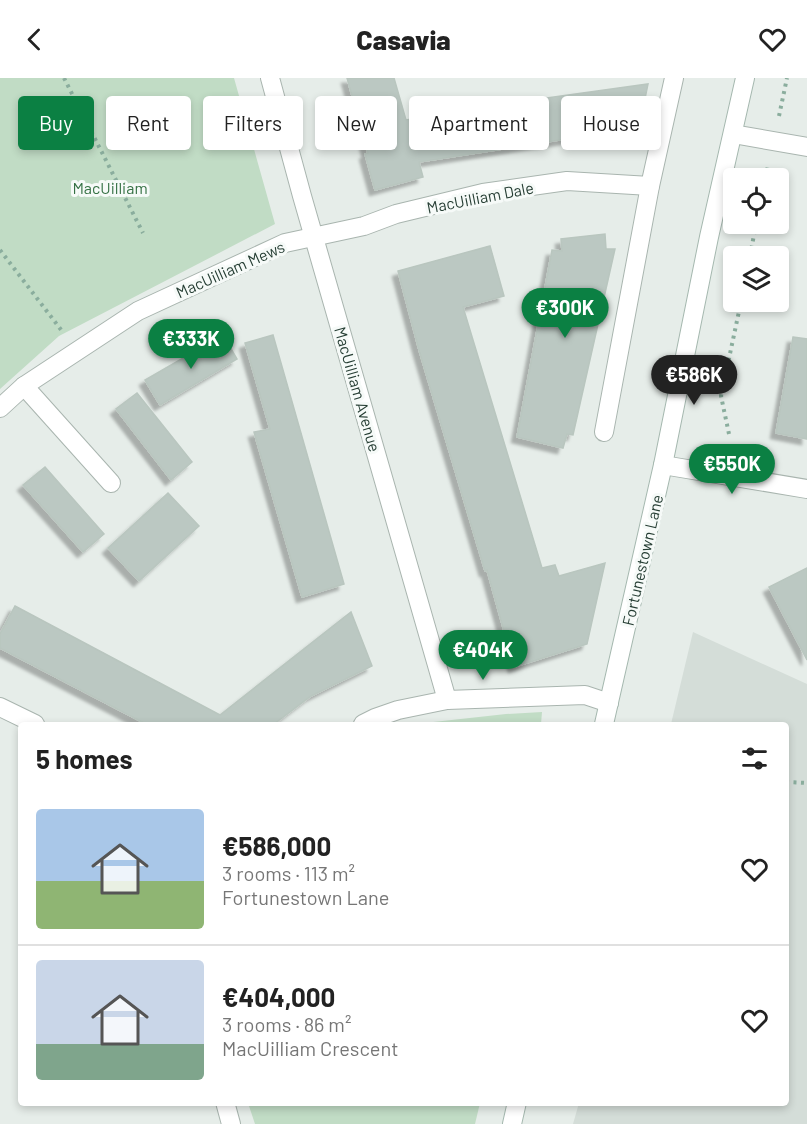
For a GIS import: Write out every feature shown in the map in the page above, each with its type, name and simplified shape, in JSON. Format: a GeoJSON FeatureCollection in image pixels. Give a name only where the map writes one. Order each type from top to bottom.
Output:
{"type":"FeatureCollection","features":[{"type":"Feature","properties":{"kind":"street","name":"MacUilliam Avenue"},"geometry":{"type":"LineString","coordinates":[[270,78],[447,700]]}},
{"type":"Feature","properties":{"kind":"street"},"geometry":{"type":"LineString","coordinates":[[604,432],[650,186],[674,78]]}},
{"type":"Feature","properties":{"kind":"street","name":"Fortunestown Lane"},"geometry":{"type":"LineString","coordinates":[[604,722],[663,465],[745,78]]}},
{"type":"Feature","properties":{"kind":"street"},"geometry":{"type":"LineString","coordinates":[[732,134],[807,147]]}},
{"type":"Feature","properties":{"kind":"street","name":"MacUilliam Dale"},"geometry":{"type":"LineString","coordinates":[[314,238],[483,192],[567,181],[650,186]]}},
{"type":"Feature","properties":{"kind":"street","name":"MacUilliam Mews"},"geometry":{"type":"LineString","coordinates":[[0,408],[24,386],[138,311],[285,243],[314,238]]}},
{"type":"Feature","properties":{"kind":"street"},"geometry":{"type":"LineString","coordinates":[[24,386],[111,483]]}},
{"type":"Feature","properties":{"kind":"street"},"geometry":{"type":"LineString","coordinates":[[663,465],[807,489]]}},
{"type":"Feature","properties":{"kind":"street"},"geometry":{"type":"LineString","coordinates":[[367,722],[398,710],[447,700],[585,696],[609,703]]}},
{"type":"Feature","properties":{"kind":"street"},"geometry":{"type":"LineString","coordinates":[[0,707],[31,722]]}},
{"type":"Feature","properties":{"kind":"street"},"geometry":{"type":"LineString","coordinates":[[226,1106],[231,1124]]}},
{"type":"Feature","properties":{"kind":"street"},"geometry":{"type":"LineString","coordinates":[[512,1124],[516,1106]]}},
{"type":"Feature","properties":{"kind":"path"},"geometry":{"type":"LineString","coordinates":[[64,78],[143,233]]}},
{"type":"Feature","properties":{"kind":"path"},"geometry":{"type":"LineString","coordinates":[[0,250],[77,351]]}},
{"type":"Feature","properties":{"kind":"path"},"geometry":{"type":"LineString","coordinates":[[729,434],[721,396],[739,312]]}},
{"type":"Feature","properties":{"kind":"path"},"geometry":{"type":"LineString","coordinates":[[789,782],[807,783]]}},
{"type":"Feature","properties":{"kind":"shaded area"},"geometry":{"type":"Polygon","coordinates":[[[693,632],[807,684],[807,1124],[573,1124],[578,1106],[789,1106],[789,722],[671,722],[693,632]]]}},
{"type":"Feature","properties":{"kind":"green space","name":"MacUilliam"},"geometry":{"type":"Polygon","coordinates":[[[0,78],[234,78],[239,96],[203,96],[203,150],[254,150],[275,224],[59,336],[0,389],[0,78]]]}},
{"type":"Feature","properties":{"kind":"green space"},"geometry":{"type":"Polygon","coordinates":[[[542,712],[541,722],[433,722],[542,712]]]}},
{"type":"Feature","properties":{"kind":"green space"},"geometry":{"type":"Polygon","coordinates":[[[249,1106],[479,1106],[475,1124],[255,1124],[249,1106]]]}},
{"type":"Feature","properties":{"kind":"building"},"geometry":{"type":"Polygon","coordinates":[[[347,78],[394,78],[406,120],[409,119],[409,150],[496,150],[419,162],[423,177],[375,190],[365,154],[368,153],[367,150],[397,150],[397,96],[352,96],[347,78]]]}},
{"type":"Feature","properties":{"kind":"building"},"geometry":{"type":"Polygon","coordinates":[[[648,84],[646,96],[561,96],[561,140],[549,142],[549,98],[648,84]]]}},
{"type":"Feature","properties":{"kind":"building"},"geometry":{"type":"Polygon","coordinates":[[[605,234],[606,249],[615,249],[573,435],[567,434],[563,448],[517,437],[552,250],[562,251],[561,239],[605,234]]]}},
{"type":"Feature","properties":{"kind":"building"},"geometry":{"type":"Polygon","coordinates":[[[490,246],[504,296],[463,307],[542,568],[555,565],[559,576],[605,563],[587,644],[514,667],[487,570],[485,571],[419,350],[398,271],[490,246]]]}},
{"type":"Feature","properties":{"kind":"building"},"geometry":{"type":"Polygon","coordinates":[[[223,335],[237,359],[160,405],[145,380],[223,335]]]}},
{"type":"Feature","properties":{"kind":"building"},"geometry":{"type":"Polygon","coordinates":[[[273,335],[344,584],[302,597],[254,432],[270,429],[245,343],[273,335]]]}},
{"type":"Feature","properties":{"kind":"building"},"geometry":{"type":"Polygon","coordinates":[[[793,337],[807,339],[807,439],[776,433],[793,337]]]}},
{"type":"Feature","properties":{"kind":"building"},"geometry":{"type":"Polygon","coordinates":[[[137,393],[192,462],[171,480],[116,409],[137,393]]]}},
{"type":"Feature","properties":{"kind":"building"},"geometry":{"type":"Polygon","coordinates":[[[45,467],[104,534],[83,552],[23,485],[45,467]]]}},
{"type":"Feature","properties":{"kind":"building"},"geometry":{"type":"Polygon","coordinates":[[[168,493],[199,526],[139,581],[108,548],[168,493]]]}},
{"type":"Feature","properties":{"kind":"building"},"geometry":{"type":"Polygon","coordinates":[[[807,568],[807,660],[769,587],[807,568]]]}},
{"type":"Feature","properties":{"kind":"building"},"geometry":{"type":"Polygon","coordinates":[[[15,606],[220,715],[351,612],[372,666],[311,696],[277,722],[142,722],[0,648],[0,634],[15,606]]]}}]}
